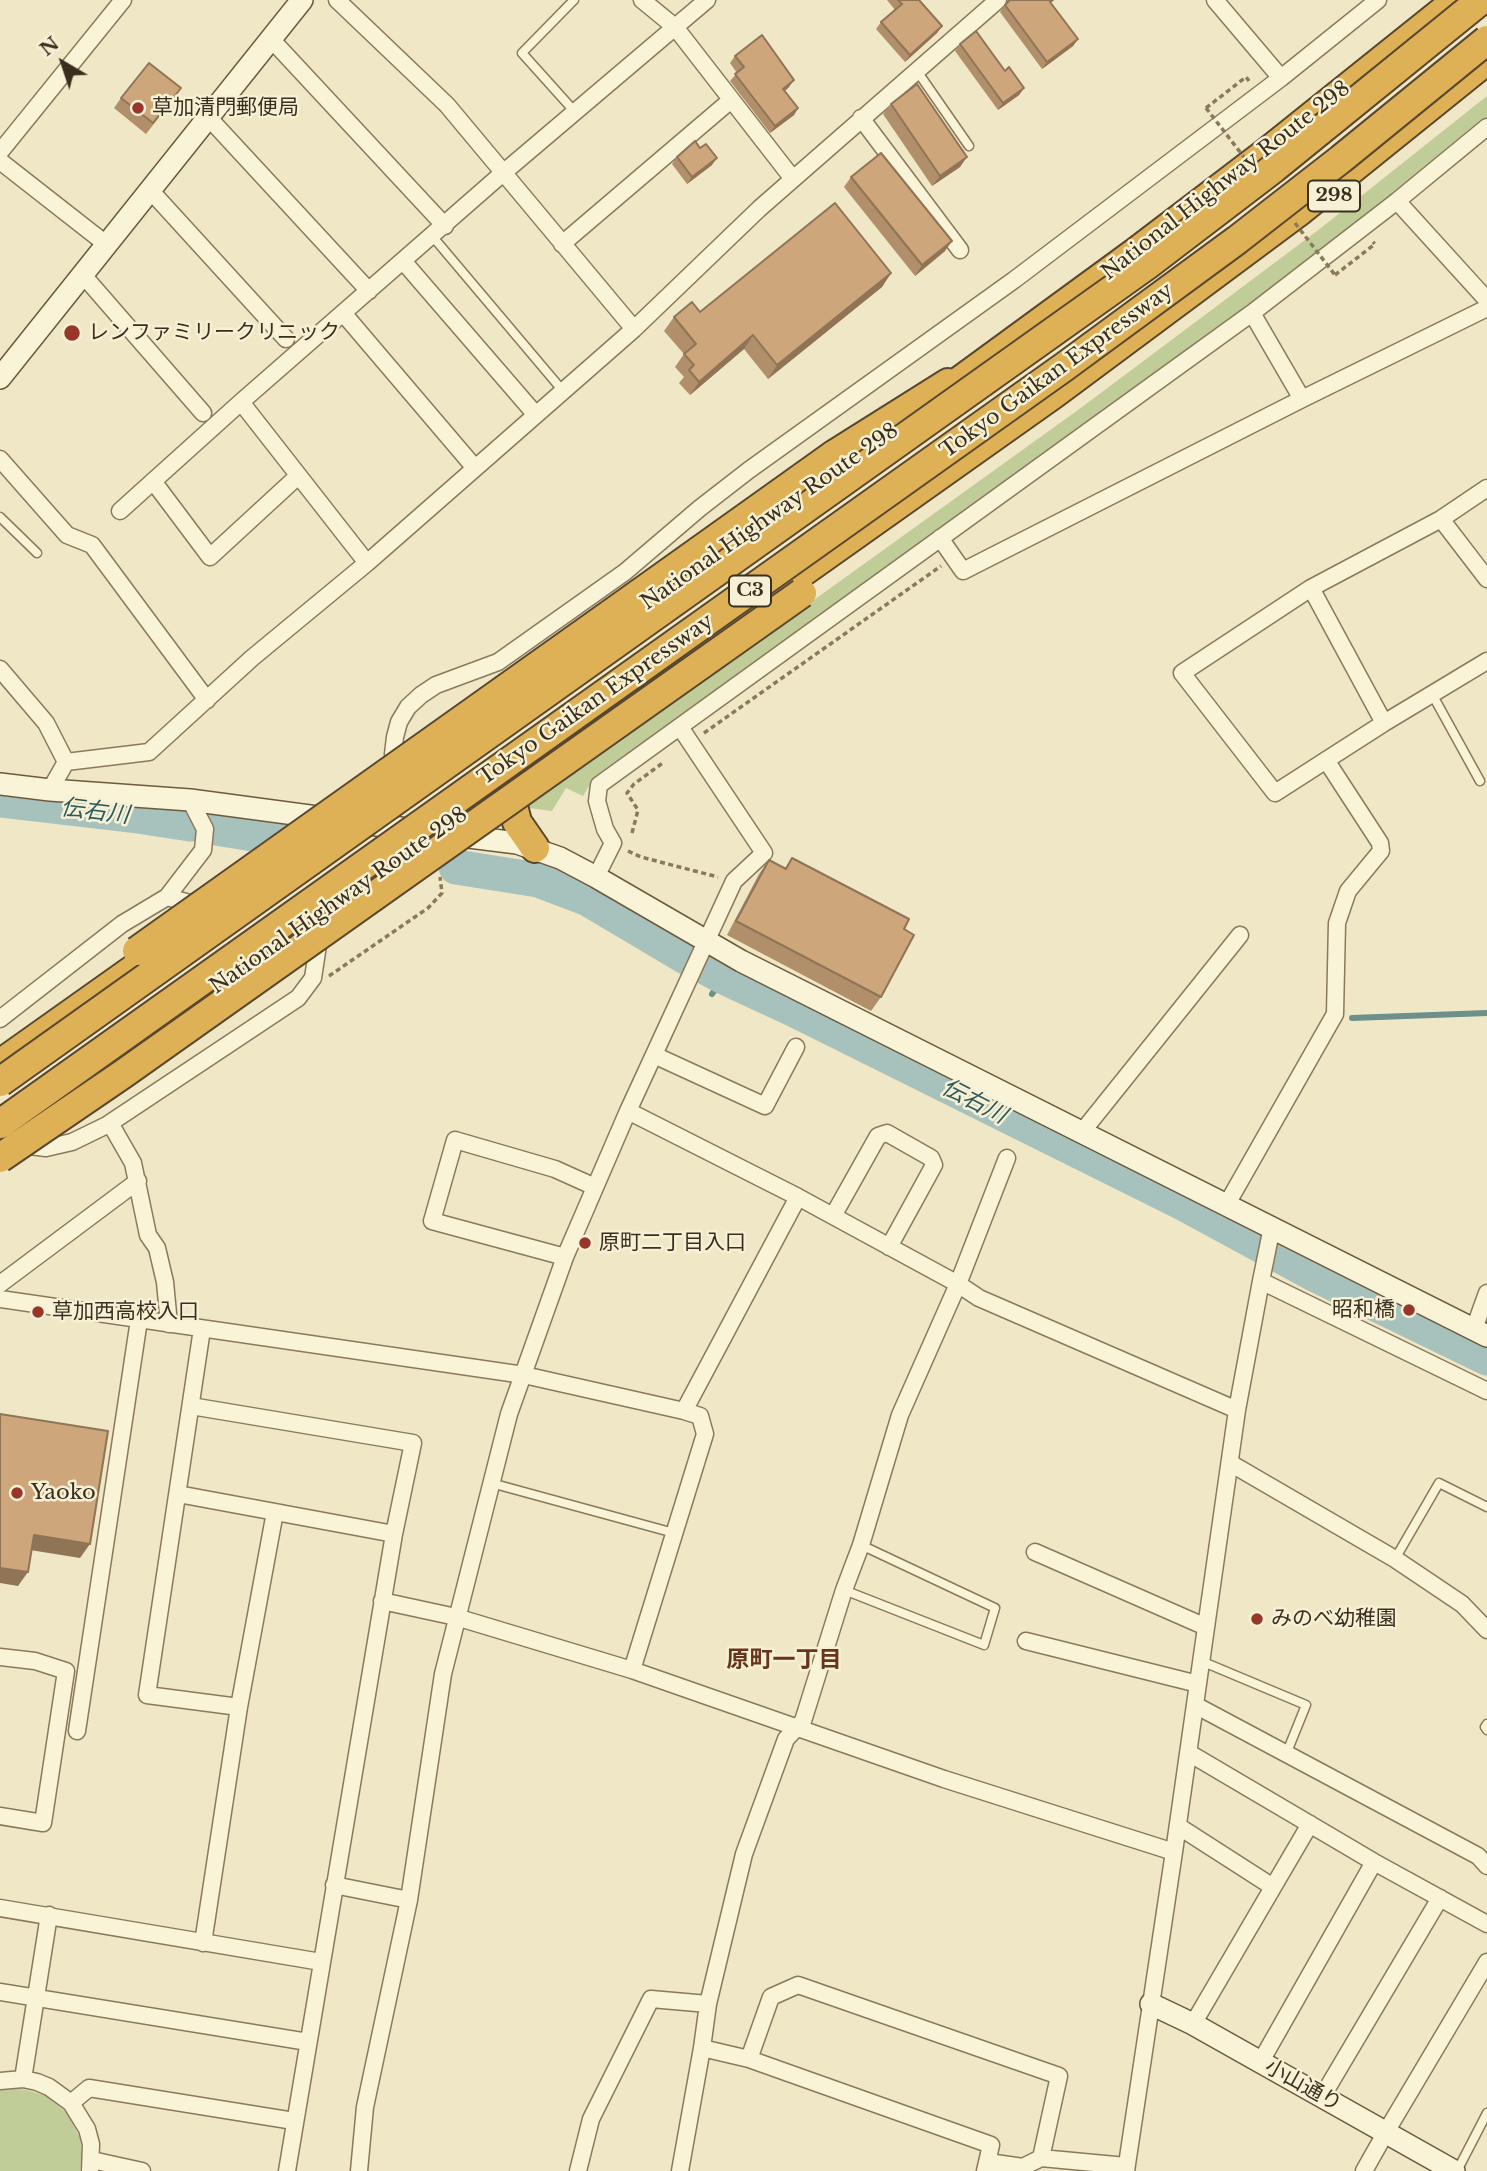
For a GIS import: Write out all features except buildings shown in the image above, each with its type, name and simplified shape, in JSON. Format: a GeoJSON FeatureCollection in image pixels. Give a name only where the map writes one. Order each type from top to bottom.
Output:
{"type":"FeatureCollection","features":[{"type":"Feature","properties":{"kind":"highway"},"geometry":{"type":"LineString","coordinates":[[1136,252],[1435,0]]}},
{"type":"Feature","properties":{"kind":"highway","name":"National Highway Route 298"},"geometry":{"type":"LineString","coordinates":[[0,1064],[1020,337],[1266,153],[1457,0]]}},
{"type":"Feature","properties":{"kind":"highway","name":"Tokyo Gaikan Expressway"},"geometry":{"type":"LineString","coordinates":[[0,1082],[1147,265],[1284,160],[1481,0]]}},
{"type":"Feature","properties":{"kind":"highway","name":"Tokyo Gaikan Expressway"},"geometry":{"type":"LineString","coordinates":[[0,1124],[1064,367],[1237,240],[1487,40]]}},
{"type":"Feature","properties":{"kind":"highway","name":"National Highway Route 298"},"geometry":{"type":"LineString","coordinates":[[0,1141],[1055,393],[1355,167],[1487,60]]}},
{"type":"Feature","properties":{"kind":"highway","name":"298"},"geometry":{"type":"LineString","coordinates":[[1175,304],[1316,210],[1487,78]]}},
{"type":"Feature","properties":{"kind":"highway"},"geometry":{"type":"LineString","coordinates":[[0,1054],[136,951],[835,454],[1020,337]]}},
{"type":"Feature","properties":{"kind":"highway"},"geometry":{"type":"LineString","coordinates":[[0,1158],[123,1074],[802,593],[1055,393]]}},
{"type":"Feature","properties":{"kind":"highway"},"geometry":{"type":"LineString","coordinates":[[507,782],[517,822],[535,848]]}},
{"type":"Feature","properties":{"kind":"street"},"geometry":{"type":"LineString","coordinates":[[0,152],[123,0]]}},
{"type":"Feature","properties":{"kind":"street"},"geometry":{"type":"LineString","coordinates":[[337,0],[447,105],[634,329]]}},
{"type":"Feature","properties":{"kind":"street"},"geometry":{"type":"LineString","coordinates":[[642,0],[675,27],[793,179]]}},
{"type":"Feature","properties":{"kind":"street"},"geometry":{"type":"LineString","coordinates":[[120,511],[342,313],[707,0]]}},
{"type":"Feature","properties":{"kind":"street"},"geometry":{"type":"LineString","coordinates":[[66,762],[149,752],[252,657],[367,563],[634,329],[760,208],[998,0]]}},
{"type":"Feature","properties":{"kind":"street"},"geometry":{"type":"LineString","coordinates":[[1214,0],[1281,78]]}},
{"type":"Feature","properties":{"kind":"street"},"geometry":{"type":"LineString","coordinates":[[401,779],[393,754],[394,737],[408,707],[421,695],[436,685],[498,662],[625,572],[749,470],[1014,281],[1281,78],[1378,0]]}},
{"type":"Feature","properties":{"kind":"street"},"geometry":{"type":"LineString","coordinates":[[0,378],[271,39],[298,1]]}},
{"type":"Feature","properties":{"kind":"street"},"geometry":{"type":"LineString","coordinates":[[271,39],[439,231]]}},
{"type":"Feature","properties":{"kind":"street"},"geometry":{"type":"LineString","coordinates":[[562,244],[732,100]]}},
{"type":"Feature","properties":{"kind":"street"},"geometry":{"type":"LineString","coordinates":[[208,117],[369,291]]}},
{"type":"Feature","properties":{"kind":"street"},"geometry":{"type":"LineString","coordinates":[[861,118],[960,250]]}},
{"type":"Feature","properties":{"kind":"street"},"geometry":{"type":"LineString","coordinates":[[596,877],[613,844],[605,830],[597,801],[599,785],[1252,313],[1487,127]]}},
{"type":"Feature","properties":{"kind":"street"},"geometry":{"type":"LineString","coordinates":[[0,161],[106,244]]}},
{"type":"Feature","properties":{"kind":"street"},"geometry":{"type":"LineString","coordinates":[[150,190],[286,339]]}},
{"type":"Feature","properties":{"kind":"street"},"geometry":{"type":"LineString","coordinates":[[1396,201],[1487,300]]}},
{"type":"Feature","properties":{"kind":"street"},"geometry":{"type":"LineString","coordinates":[[403,261],[536,415]]}},
{"type":"Feature","properties":{"kind":"street"},"geometry":{"type":"LineString","coordinates":[[83,275],[203,413]]}},
{"type":"Feature","properties":{"kind":"street"},"geometry":{"type":"LineString","coordinates":[[940,538],[963,571],[1302,398],[1487,309]]}},
{"type":"Feature","properties":{"kind":"street"},"geometry":{"type":"LineString","coordinates":[[342,313],[475,468]]}},
{"type":"Feature","properties":{"kind":"street"},"geometry":{"type":"LineString","coordinates":[[1252,313],[1302,398]]}},
{"type":"Feature","properties":{"kind":"street"},"geometry":{"type":"LineString","coordinates":[[241,402],[367,563]]}},
{"type":"Feature","properties":{"kind":"street"},"geometry":{"type":"LineString","coordinates":[[0,459],[67,535],[92,545],[207,699]]}},
{"type":"Feature","properties":{"kind":"street"},"geometry":{"type":"LineString","coordinates":[[153,481],[210,556],[298,476]]}},
{"type":"Feature","properties":{"kind":"street"},"geometry":{"type":"LineString","coordinates":[[1487,488],[1441,519],[1311,588],[1182,673],[1275,793],[1487,661]]}},
{"type":"Feature","properties":{"kind":"street"},"geometry":{"type":"LineString","coordinates":[[1441,519],[1487,579]]}},
{"type":"Feature","properties":{"kind":"street"},"geometry":{"type":"LineString","coordinates":[[1311,588],[1384,723]]}},
{"type":"Feature","properties":{"kind":"street"},"geometry":{"type":"LineString","coordinates":[[0,669],[46,723],[66,762]]}},
{"type":"Feature","properties":{"kind":"street"},"geometry":{"type":"LineString","coordinates":[[359,2171],[365,2107],[409,1900],[443,1674],[509,1414],[565,1257],[628,1111],[734,881],[764,853],[680,727]]}},
{"type":"Feature","properties":{"kind":"street"},"geometry":{"type":"LineString","coordinates":[[1227,1204],[1335,1014],[1337,923],[1348,891],[1381,850],[1380,844],[1326,760]]}},
{"type":"Feature","properties":{"kind":"street"},"geometry":{"type":"LineString","coordinates":[[50,790],[66,762]]}},
{"type":"Feature","properties":{"kind":"street"},"geometry":{"type":"LineString","coordinates":[[0,784],[190,800],[517,843],[535,848],[596,877],[704,949],[741,961],[1227,1204],[1271,1232],[1480,1333],[1487,1293]]}},
{"type":"Feature","properties":{"kind":"street"},"geometry":{"type":"LineString","coordinates":[[2,1013],[122,925],[167,897],[203,850],[205,829],[190,800]]}},
{"type":"Feature","properties":{"kind":"street"},"geometry":{"type":"LineString","coordinates":[[167,897],[217,910]]}},
{"type":"Feature","properties":{"kind":"street"},"geometry":{"type":"LineString","coordinates":[[0,1141],[46,1148],[72,1142],[110,1123],[298,998],[313,978],[323,913]]}},
{"type":"Feature","properties":{"kind":"street"},"geometry":{"type":"LineString","coordinates":[[1082,1132],[1240,935]]}},
{"type":"Feature","properties":{"kind":"street"},"geometry":{"type":"LineString","coordinates":[[654,1055],[765,1106],[796,1047]]}},
{"type":"Feature","properties":{"kind":"street"},"geometry":{"type":"LineString","coordinates":[[628,1111],[798,1197],[979,1297],[1237,1410]]}},
{"type":"Feature","properties":{"kind":"street"},"geometry":{"type":"LineString","coordinates":[[110,1123],[133,1164],[138,1181],[148,1236],[157,1248],[165,1282],[169,1324]]}},
{"type":"Feature","properties":{"kind":"street"},"geometry":{"type":"LineString","coordinates":[[833,1216],[878,1136],[887,1133],[931,1158],[934,1165],[889,1247]]}},
{"type":"Feature","properties":{"kind":"street"},"geometry":{"type":"LineString","coordinates":[[565,1257],[432,1221],[455,1140],[555,1169],[595,1187]]}},
{"type":"Feature","properties":{"kind":"street"},"geometry":{"type":"LineString","coordinates":[[680,2171],[708,2004],[744,1854],[786,1739],[803,1721],[861,1545],[900,1415],[958,1284],[1007,1158]]}},
{"type":"Feature","properties":{"kind":"street"},"geometry":{"type":"LineString","coordinates":[[0,1284],[138,1181]]}},
{"type":"Feature","properties":{"kind":"street"},"geometry":{"type":"LineString","coordinates":[[684,1410],[798,1197]]}},
{"type":"Feature","properties":{"kind":"street"},"geometry":{"type":"LineString","coordinates":[[702,2048],[749,2059],[991,2145],[986,2167],[1023,2167],[1041,2158],[1126,2169],[1189,1753],[1237,1410],[1271,1232]]}},
{"type":"Feature","properties":{"kind":"street"},"geometry":{"type":"LineString","coordinates":[[1262,1276],[1487,1391]]}},
{"type":"Feature","properties":{"kind":"street"},"geometry":{"type":"LineString","coordinates":[[0,1299],[524,1374],[684,1410],[700,1416],[705,1434],[632,1670]]}},
{"type":"Feature","properties":{"kind":"street"},"geometry":{"type":"LineString","coordinates":[[77,1731],[139,1320]]}},
{"type":"Feature","properties":{"kind":"street"},"geometry":{"type":"LineString","coordinates":[[202,1329],[147,1695],[239,1707]]}},
{"type":"Feature","properties":{"kind":"street"},"geometry":{"type":"LineString","coordinates":[[191,1406],[413,1443],[382,1601],[287,2171]]}},
{"type":"Feature","properties":{"kind":"street"},"geometry":{"type":"LineString","coordinates":[[1230,1463],[1395,1559],[1462,1604],[1487,1630]]}},
{"type":"Feature","properties":{"kind":"street"},"geometry":{"type":"LineString","coordinates":[[178,1494],[394,1534]]}},
{"type":"Feature","properties":{"kind":"street"},"geometry":{"type":"LineString","coordinates":[[203,1943],[239,1707],[275,1512]]}},
{"type":"Feature","properties":{"kind":"street"},"geometry":{"type":"LineString","coordinates":[[1035,1552],[1206,1627]]}},
{"type":"Feature","properties":{"kind":"street"},"geometry":{"type":"LineString","coordinates":[[382,1601],[456,1617],[632,1670],[795,1729],[1174,1852]]}},
{"type":"Feature","properties":{"kind":"street"},"geometry":{"type":"LineString","coordinates":[[1026,1641],[1198,1684]]}},
{"type":"Feature","properties":{"kind":"street"},"geometry":{"type":"LineString","coordinates":[[0,1657],[35,1661],[66,1671],[43,1823],[0,1816]]}},
{"type":"Feature","properties":{"kind":"street"},"geometry":{"type":"LineString","coordinates":[[1195,1705],[1478,1856],[1487,1866]]}},
{"type":"Feature","properties":{"kind":"street"},"geometry":{"type":"LineString","coordinates":[[1189,1753],[1374,1862],[1487,1924]]}},
{"type":"Feature","properties":{"kind":"street"},"geometry":{"type":"LineString","coordinates":[[1193,2024],[1310,1824]]}},
{"type":"Feature","properties":{"kind":"street"},"geometry":{"type":"LineString","coordinates":[[1178,1826],[1273,1887]]}},
{"type":"Feature","properties":{"kind":"street"},"geometry":{"type":"LineString","coordinates":[[1260,2063],[1374,1862]]}},
{"type":"Feature","properties":{"kind":"street"},"geometry":{"type":"LineString","coordinates":[[334,1885],[409,1900]]}},
{"type":"Feature","properties":{"kind":"street"},"geometry":{"type":"LineString","coordinates":[[1322,2097],[1440,1898]]}},
{"type":"Feature","properties":{"kind":"street"},"geometry":{"type":"LineString","coordinates":[[0,1908],[321,1962]]}},
{"type":"Feature","properties":{"kind":"street"},"geometry":{"type":"LineString","coordinates":[[23,2079],[49,1915]]}},
{"type":"Feature","properties":{"kind":"street"},"geometry":{"type":"LineString","coordinates":[[1364,2171],[1487,1962]]}},
{"type":"Feature","properties":{"kind":"street"},"geometry":{"type":"LineString","coordinates":[[749,2059],[771,1997],[798,1984],[1059,2076],[1041,2158]]}},
{"type":"Feature","properties":{"kind":"street"},"geometry":{"type":"LineString","coordinates":[[0,1992],[308,2042]]}},
{"type":"Feature","properties":{"kind":"street"},"geometry":{"type":"LineString","coordinates":[[578,2171],[591,2119],[651,1999],[708,2004]]}},
{"type":"Feature","properties":{"kind":"street","name":"小山通り"},"geometry":{"type":"LineString","coordinates":[[1150,2004],[1193,2024],[1455,2171]]}},
{"type":"Feature","properties":{"kind":"street"},"geometry":{"type":"LineString","coordinates":[[0,2081],[23,2079],[49,2087],[71,2103],[87,2129],[91,2144],[91,2165],[142,2171]]}},
{"type":"Feature","properties":{"kind":"street"},"geometry":{"type":"LineString","coordinates":[[71,2103],[89,2088],[295,2121]]}},
{"type":"Feature","properties":{"kind":"lane"},"geometry":{"type":"LineString","coordinates":[[574,0],[522,52],[575,112]]}},
{"type":"Feature","properties":{"kind":"lane"},"geometry":{"type":"LineString","coordinates":[[917,71],[968,146]]}},
{"type":"Feature","properties":{"kind":"lane"},"geometry":{"type":"LineString","coordinates":[[439,231],[563,391]]}},
{"type":"Feature","properties":{"kind":"lane"},"geometry":{"type":"LineString","coordinates":[[0,517],[37,554]]}},
{"type":"Feature","properties":{"kind":"lane"},"geometry":{"type":"LineString","coordinates":[[1432,694],[1480,781]]}},
{"type":"Feature","properties":{"kind":"lane"},"geometry":{"type":"LineString","coordinates":[[491,1483],[674,1533]]}},
{"type":"Feature","properties":{"kind":"lane"},"geometry":{"type":"LineString","coordinates":[[1395,1559],[1439,1483],[1487,1507]]}},
{"type":"Feature","properties":{"kind":"lane"},"geometry":{"type":"LineString","coordinates":[[844,1590],[984,1645],[995,1608],[861,1545]]}},
{"type":"Feature","properties":{"kind":"lane"},"geometry":{"type":"LineString","coordinates":[[1202,1661],[1306,1705],[1287,1752]]}},
{"type":"Feature","properties":{"kind":"lane"},"geometry":{"type":"LineString","coordinates":[[1487,1724],[1487,1730]]}},
{"type":"Feature","properties":{"kind":"lane"},"geometry":{"type":"LineString","coordinates":[[1455,2171],[1487,2113]]}},
{"type":"Feature","properties":{"kind":"path"},"geometry":{"type":"LineString","coordinates":[[1206,108],[1246,77]]}},
{"type":"Feature","properties":{"kind":"path"},"geometry":{"type":"LineString","coordinates":[[1335,275],[1375,244]]}},
{"type":"Feature","properties":{"kind":"path"},"geometry":{"type":"LineString","coordinates":[[632,833],[638,810],[627,793],[634,784],[946,562]]}},
{"type":"Feature","properties":{"kind":"path"},"geometry":{"type":"LineString","coordinates":[[613,844],[641,857],[734,881]]}},
{"type":"Feature","properties":{"kind":"path"},"geometry":{"type":"LineString","coordinates":[[313,978],[328,978],[428,908],[442,893],[439,869]]}},
{"type":"Feature","properties":{"kind":"green space"},"geometry":{"type":"Polygon","coordinates":[[[1487,96],[1487,118],[1328,247],[1202,341],[595,776],[583,796],[566,788],[552,811],[529,808],[525,803],[758,639],[782,625],[1078,410],[1317,231],[1487,96]]]}},
{"type":"Feature","properties":{"kind":"green space"},"geometry":{"type":"Polygon","coordinates":[[[18,2088],[45,2095],[67,2113],[80,2138],[80,2171],[0,2171],[0,2090],[18,2088]]]}},
{"type":"Feature","properties":{"kind":"waterway","name":"伝右川"},"geometry":{"type":"LineString","coordinates":[[0,800],[190,824]]}},
{"type":"Feature","properties":{"kind":"waterway","name":"伝右川"},"geometry":{"type":"LineString","coordinates":[[216,828],[296,841]]}},
{"type":"Feature","properties":{"kind":"waterway","name":"伝右川"},"geometry":{"type":"LineString","coordinates":[[456,867],[538,880],[588,899],[724,977],[1183,1203],[1316,1275],[1487,1358]]}},
{"type":"Feature","properties":{"kind":"waterway"},"geometry":{"type":"LineString","coordinates":[[712,994],[724,977]]}},
{"type":"Feature","properties":{"kind":"waterway"},"geometry":{"type":"LineString","coordinates":[[1352,1018],[1487,1013]]}},
{"type":"Feature","properties":{"kind":"place","name":"草加清門郵便局"},"geometry":{"type":"Point","coordinates":[138,108]}},
{"type":"Feature","properties":{"kind":"place","name":"レンファミリークリニック"},"geometry":{"type":"Point","coordinates":[72,333]}},
{"type":"Feature","properties":{"kind":"place","name":"原町二丁目入口"},"geometry":{"type":"Point","coordinates":[585,1243]}},
{"type":"Feature","properties":{"kind":"place","name":"昭和橋"},"geometry":{"type":"Point","coordinates":[1409,1310]}},
{"type":"Feature","properties":{"kind":"place","name":"草加西高校入口"},"geometry":{"type":"Point","coordinates":[38,1312]}},
{"type":"Feature","properties":{"kind":"place","name":"Yaoko"},"geometry":{"type":"Point","coordinates":[17,1493]}},
{"type":"Feature","properties":{"kind":"place","name":"みのべ幼稚園"},"geometry":{"type":"Point","coordinates":[1257,1619]}},
{"type":"Feature","properties":{"kind":"district","name":"原町一丁目"},"geometry":{"type":"Point","coordinates":[784,1661]}}]}
